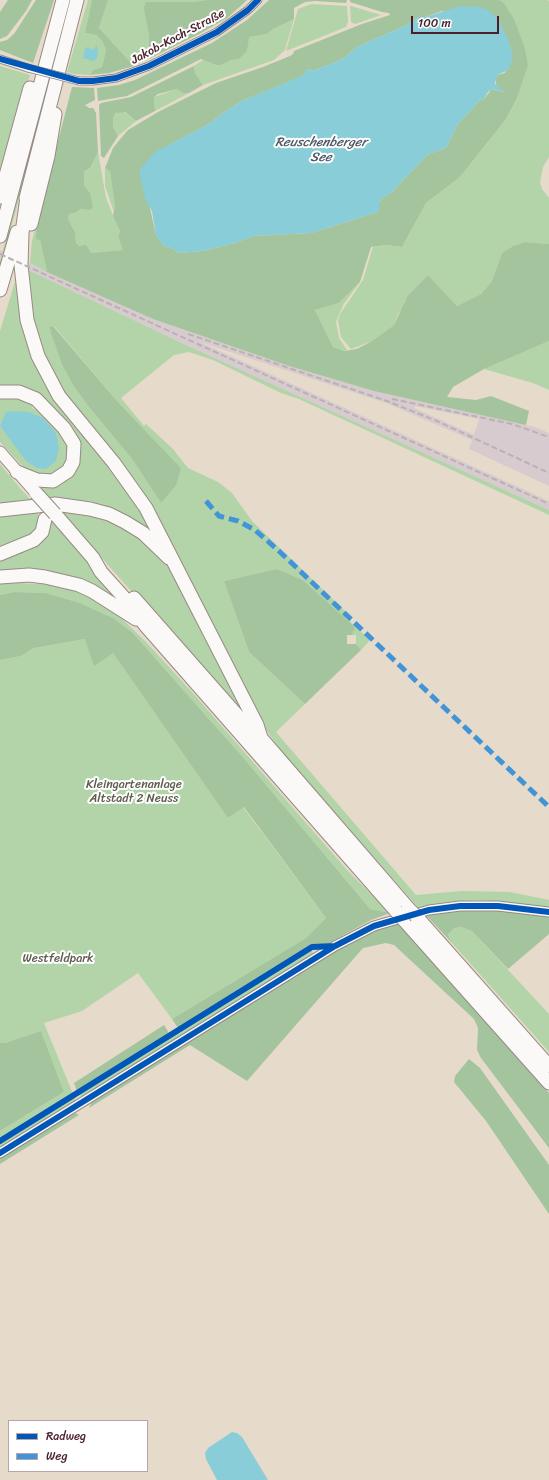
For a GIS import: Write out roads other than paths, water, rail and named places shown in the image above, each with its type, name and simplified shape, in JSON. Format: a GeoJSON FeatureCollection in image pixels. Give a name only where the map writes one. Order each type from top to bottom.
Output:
{"type":"FeatureCollection","features":[{"type":"Feature","properties":{"kind":"highway"},"geometry":{"type":"LineString","coordinates":[[0,236],[63,0]]}},
{"type":"Feature","properties":{"kind":"highway"},"geometry":{"type":"LineString","coordinates":[[0,290],[28,190],[77,0]]}},
{"type":"Feature","properties":{"kind":"highway"},"geometry":{"type":"LineString","coordinates":[[23,279],[29,231],[48,156],[57,101],[79,14],[77,0]]}},
{"type":"Feature","properties":{"kind":"highway"},"geometry":{"type":"LineString","coordinates":[[0,197],[19,124],[33,80],[48,55]]}},
{"type":"Feature","properties":{"kind":"highway"},"geometry":{"type":"LineString","coordinates":[[0,216],[10,180],[20,160]]}},
{"type":"Feature","properties":{"kind":"highway"},"geometry":{"type":"LineString","coordinates":[[28,190],[21,247],[23,279],[27,320],[32,340],[44,371],[66,406],[130,484],[158,530],[257,725],[261,738]]}},
{"type":"Feature","properties":{"kind":"highway"},"geometry":{"type":"LineString","coordinates":[[0,392],[19,392],[36,399],[64,428],[74,444],[74,458],[68,470],[53,481],[44,482],[17,472]]}},
{"type":"Feature","properties":{"kind":"highway"},"geometry":{"type":"LineString","coordinates":[[36,493],[50,517],[93,558],[106,566],[250,731],[261,738],[406,914],[549,1083]]}},
{"type":"Feature","properties":{"kind":"highway"},"geometry":{"type":"LineString","coordinates":[[0,510],[55,504],[74,505],[96,511],[125,522],[142,533],[172,560]]}},
{"type":"Feature","properties":{"kind":"highway"},"geometry":{"type":"LineString","coordinates":[[0,554],[34,540],[42,532],[50,517]]}},
{"type":"Feature","properties":{"kind":"highway"},"geometry":{"type":"LineString","coordinates":[[93,558],[101,572],[128,602],[145,625],[406,914],[549,1066]]}},
{"type":"Feature","properties":{"kind":"highway"},"geometry":{"type":"LineString","coordinates":[[0,577],[29,575],[79,585],[114,604],[145,625]]}},
{"type":"Feature","properties":{"kind":"main road"},"geometry":{"type":"LineString","coordinates":[[0,452],[36,493]]}},
{"type":"Feature","properties":{"kind":"street","name":"Jakob-Koch-Straße"},"geometry":{"type":"LineString","coordinates":[[0,59],[79,81],[93,82],[116,78],[149,66],[217,32],[248,10],[258,0]]}},
{"type":"Feature","properties":{"kind":"street"},"geometry":{"type":"LineString","coordinates":[[0,1153],[335,946],[374,926],[428,910],[460,906],[498,906],[549,912]]}},
{"type":"Feature","properties":{"kind":"water","name":"Reuschenberger See"},"geometry":{"type":"Polygon","coordinates":[[[461,6],[479,7],[488,10],[500,23],[508,39],[513,58],[509,69],[498,75],[495,79],[495,84],[504,91],[493,89],[488,92],[484,99],[480,100],[457,125],[446,148],[428,154],[392,192],[382,198],[379,203],[380,208],[378,212],[311,233],[254,236],[231,244],[202,251],[178,253],[174,249],[164,246],[156,235],[152,211],[145,199],[140,175],[140,169],[155,152],[209,124],[242,101],[304,75],[305,71],[310,69],[313,71],[343,59],[357,47],[407,25],[418,17],[425,17],[461,6]]]}},
{"type":"Feature","properties":{"kind":"water"},"geometry":{"type":"Polygon","coordinates":[[[97,45],[98,52],[96,60],[93,61],[83,58],[87,47],[93,50],[97,45]]]}},
{"type":"Feature","properties":{"kind":"water"},"geometry":{"type":"Polygon","coordinates":[[[6,412],[29,412],[43,418],[56,433],[59,448],[56,461],[46,469],[37,468],[26,461],[0,426],[6,412]]]}},
{"type":"Feature","properties":{"kind":"water"},"geometry":{"type":"Polygon","coordinates":[[[232,1432],[237,1433],[242,1437],[268,1480],[217,1480],[206,1459],[205,1453],[208,1448],[232,1432]]]}},
{"type":"Feature","properties":{"kind":"railway"},"geometry":{"type":"LineString","coordinates":[[0,254],[549,504]]}},
{"type":"Feature","properties":{"kind":"railway"},"geometry":{"type":"LineString","coordinates":[[188,334],[387,401],[437,421],[549,473]]}},
{"type":"Feature","properties":{"kind":"railway"},"geometry":{"type":"LineString","coordinates":[[392,399],[512,424],[549,437]]}},
{"type":"Feature","properties":{"kind":"park label","name":"Kleingartenanlage Altstadt 2 Neuss"},"geometry":{"type":"Point","coordinates":[134,792]}},
{"type":"Feature","properties":{"kind":"park label","name":"Westfeldpark"},"geometry":{"type":"Point","coordinates":[58,959]}}]}
